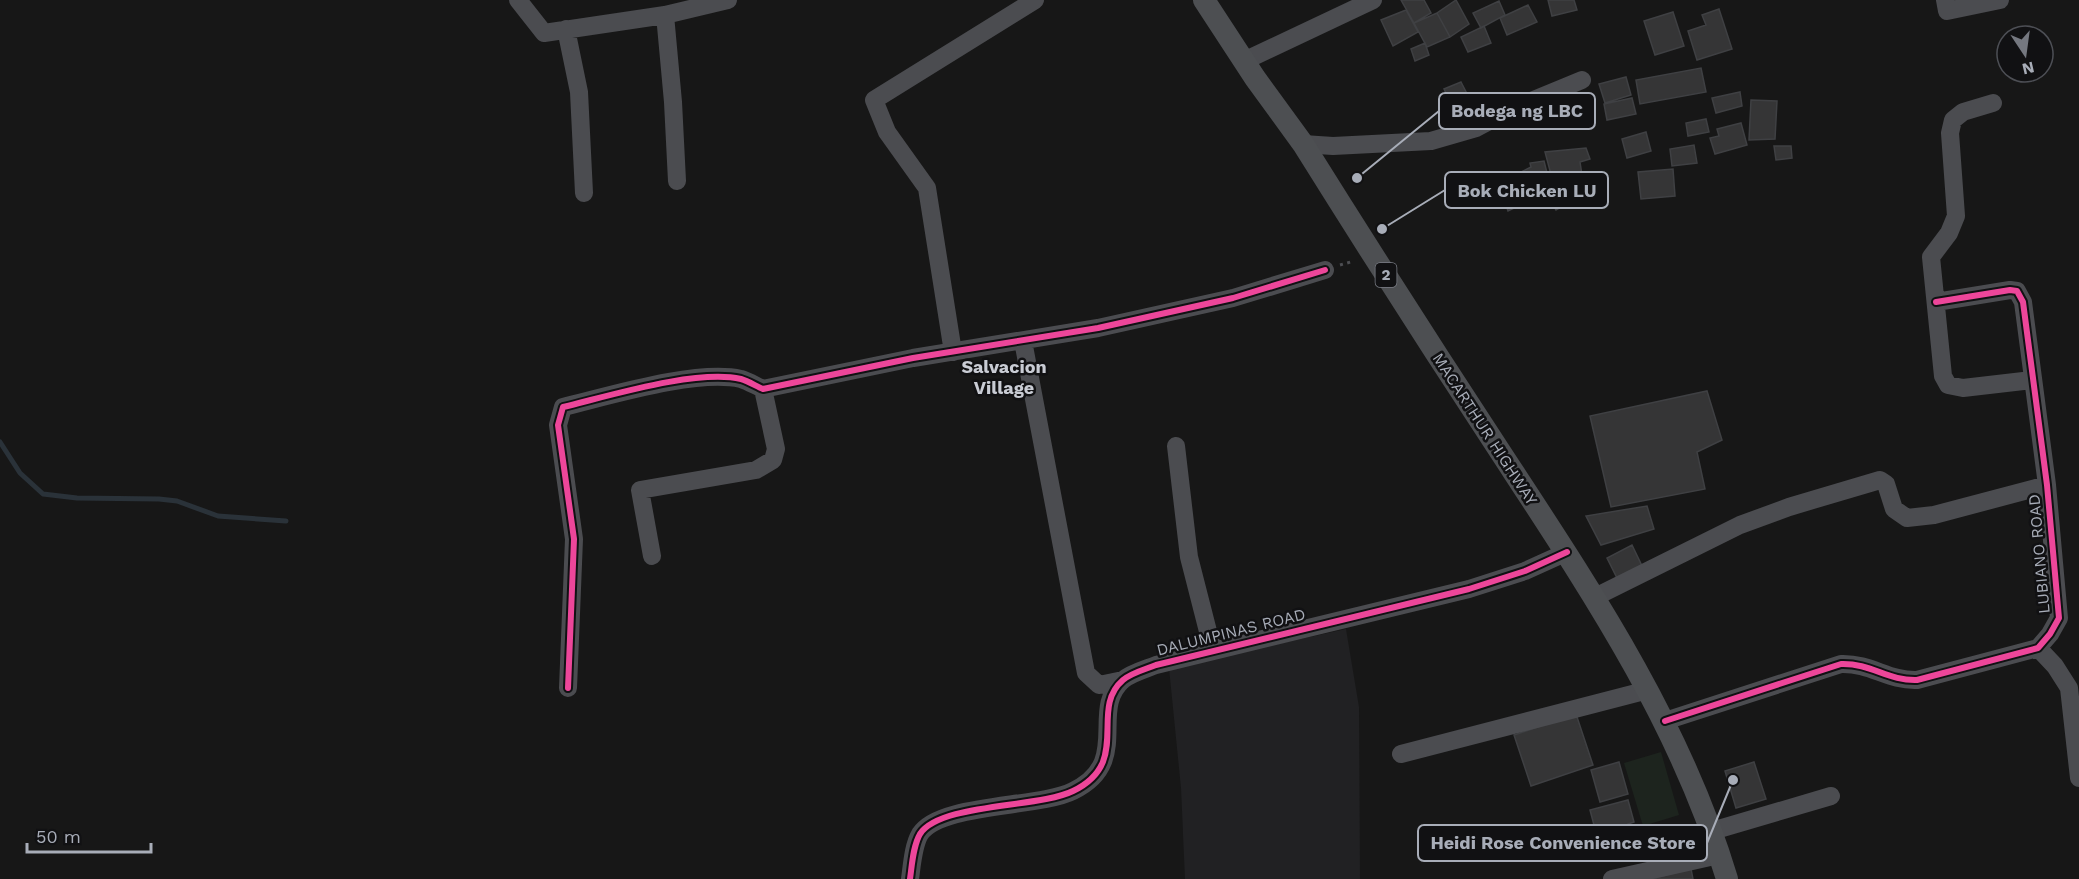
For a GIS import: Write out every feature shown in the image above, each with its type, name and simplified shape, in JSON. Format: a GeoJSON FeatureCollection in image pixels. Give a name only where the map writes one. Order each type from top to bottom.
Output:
{"type":"FeatureCollection","features":[{"type":"Feature","properties":{"kind":"main road","name":"MACARTHUR HIGHWAY"},"geometry":{"type":"LineString","coordinates":[[1204,0],[1303,144],[1372,255],[1595,597],[1665,721],[1686,765],[1712,831],[1726,879]]}},
{"type":"Feature","properties":{"kind":"street"},"geometry":{"type":"LineString","coordinates":[[518,0],[544,33],[665,15],[728,0]]}},
{"type":"Feature","properties":{"kind":"street"},"geometry":{"type":"LineString","coordinates":[[953,352],[927,188],[887,132],[874,100],[1035,0]]}},
{"type":"Feature","properties":{"kind":"street"},"geometry":{"type":"LineString","coordinates":[[1244,61],[1373,0]]}},
{"type":"Feature","properties":{"kind":"street"},"geometry":{"type":"LineString","coordinates":[[1945,0],[1947,11],[2000,0]]}},
{"type":"Feature","properties":{"kind":"street"},"geometry":{"type":"LineString","coordinates":[[665,15],[677,181]]}},
{"type":"Feature","properties":{"kind":"street"},"geometry":{"type":"LineString","coordinates":[[566,29],[579,92],[584,193]]}},
{"type":"Feature","properties":{"kind":"street"},"geometry":{"type":"LineString","coordinates":[[1303,144],[1333,146],[1431,141],[1476,128],[1512,109],[1582,80]]}},
{"type":"Feature","properties":{"kind":"street"},"geometry":{"type":"LineString","coordinates":[[1993,104],[1963,112],[1953,120],[1950,133],[1956,216],[1949,233],[1931,257],[1943,376],[1948,385],[1963,388],[2032,380]]}},
{"type":"Feature","properties":{"kind":"street"},"geometry":{"type":"LineString","coordinates":[[568,688],[574,539],[558,425],[563,407],[650,386],[710,378],[742,379],[763,389],[953,352],[1023,341],[1233,298],[1325,270]]}},
{"type":"Feature","properties":{"kind":"street","name":"LUBIANO ROAD"},"geometry":{"type":"LineString","coordinates":[[1936,302],[2010,290],[2017,291],[2023,302],[2047,485],[2059,618],[2050,634],[2038,648]]}},
{"type":"Feature","properties":{"kind":"street"},"geometry":{"type":"LineString","coordinates":[[1023,341],[1086,673],[1100,685],[1123,680]]}},
{"type":"Feature","properties":{"kind":"street"},"geometry":{"type":"LineString","coordinates":[[652,556],[640,490],[756,471],[773,460],[776,449],[763,389]]}},
{"type":"Feature","properties":{"kind":"street"},"geometry":{"type":"LineString","coordinates":[[1176,446],[1189,557],[1213,651]]}},
{"type":"Feature","properties":{"kind":"street"},"geometry":{"type":"LineString","coordinates":[[1595,597],[1740,525],[1789,507],[1880,480],[1886,484],[1894,509],[1907,518],[1934,515],[2047,485]]}},
{"type":"Feature","properties":{"kind":"street","name":"DALUMPINAS ROAD"},"geometry":{"type":"LineString","coordinates":[[1123,680],[1156,664],[1469,589],[1526,570],[1567,552]]}},
{"type":"Feature","properties":{"kind":"street"},"geometry":{"type":"LineString","coordinates":[[1665,721],[1841,664],[1860,664],[1904,680],[1917,680],[2038,648],[2074,687],[2079,778]]}},
{"type":"Feature","properties":{"kind":"street"},"geometry":{"type":"LineString","coordinates":[[910,879],[913,857],[921,833],[940,820],[969,811],[1065,794],[1090,782],[1100,771],[1107,754],[1107,716],[1114,693],[1123,680]]}},
{"type":"Feature","properties":{"kind":"street"},"geometry":{"type":"LineString","coordinates":[[1401,754],[1648,690]]}},
{"type":"Feature","properties":{"kind":"street"},"geometry":{"type":"LineString","coordinates":[[1712,831],[1831,796]]}},
{"type":"Feature","properties":{"kind":"street"},"geometry":{"type":"LineString","coordinates":[[1612,879],[1719,855]]}},
{"type":"Feature","properties":{"kind":"path"},"geometry":{"type":"LineString","coordinates":[[1325,270],[1372,255]]}},
{"type":"Feature","properties":{"kind":"shaded area"},"geometry":{"type":"Polygon","coordinates":[[[1346,629],[1359,707],[1360,879],[1185,879],[1181,788],[1169,668],[1346,629]]]}},
{"type":"Feature","properties":{"kind":"shaded area"},"geometry":{"type":"Polygon","coordinates":[[[1661,752],[1679,815],[1643,826],[1624,763],[1661,752]]]}},
{"type":"Feature","properties":{"kind":"building"},"geometry":{"type":"Polygon","coordinates":[[[1401,0],[1424,0],[1431,13],[1414,23],[1401,0]]]}},
{"type":"Feature","properties":{"kind":"building"},"geometry":{"type":"Polygon","coordinates":[[[1456,0],[1469,24],[1450,37],[1437,13],[1456,0]]]}},
{"type":"Feature","properties":{"kind":"building"},"geometry":{"type":"Polygon","coordinates":[[[1548,0],[1574,0],[1577,10],[1552,16],[1548,0]]]}},
{"type":"Feature","properties":{"kind":"building"},"geometry":{"type":"Polygon","coordinates":[[[1499,1],[1505,15],[1481,28],[1473,13],[1499,1]]]}},
{"type":"Feature","properties":{"kind":"building"},"geometry":{"type":"Polygon","coordinates":[[[1528,5],[1537,22],[1507,35],[1500,18],[1528,5]]]}},
{"type":"Feature","properties":{"kind":"building"},"geometry":{"type":"Polygon","coordinates":[[[1719,9],[1732,49],[1697,60],[1688,31],[1706,25],[1702,15],[1719,9]]]}},
{"type":"Feature","properties":{"kind":"building"},"geometry":{"type":"Polygon","coordinates":[[[1406,10],[1418,32],[1393,46],[1381,20],[1406,10]]]}},
{"type":"Feature","properties":{"kind":"building"},"geometry":{"type":"Polygon","coordinates":[[[1673,12],[1684,46],[1655,55],[1644,21],[1673,12]]]}},
{"type":"Feature","properties":{"kind":"building"},"geometry":{"type":"Polygon","coordinates":[[[1437,13],[1450,37],[1427,47],[1414,23],[1437,13]]]}},
{"type":"Feature","properties":{"kind":"building"},"geometry":{"type":"Polygon","coordinates":[[[1484,26],[1491,43],[1468,52],[1461,37],[1484,26]]]}},
{"type":"Feature","properties":{"kind":"building"},"geometry":{"type":"Polygon","coordinates":[[[1425,43],[1429,55],[1415,61],[1411,49],[1425,43]]]}},
{"type":"Feature","properties":{"kind":"building"},"geometry":{"type":"Polygon","coordinates":[[[1701,68],[1706,92],[1640,104],[1636,80],[1701,68]]]}},
{"type":"Feature","properties":{"kind":"building"},"geometry":{"type":"Polygon","coordinates":[[[1626,77],[1631,95],[1605,103],[1599,84],[1626,77]]]}},
{"type":"Feature","properties":{"kind":"building"},"geometry":{"type":"Polygon","coordinates":[[[1461,82],[1478,115],[1461,125],[1444,89],[1461,82]]]}},
{"type":"Feature","properties":{"kind":"building"},"geometry":{"type":"Polygon","coordinates":[[[1740,92],[1742,106],[1716,113],[1712,98],[1740,92]]]}},
{"type":"Feature","properties":{"kind":"building"},"geometry":{"type":"Polygon","coordinates":[[[1632,98],[1636,114],[1607,120],[1604,104],[1632,98]]]}},
{"type":"Feature","properties":{"kind":"building"},"geometry":{"type":"Polygon","coordinates":[[[1751,100],[1777,101],[1775,139],[1749,140],[1751,100]]]}},
{"type":"Feature","properties":{"kind":"building"},"geometry":{"type":"Polygon","coordinates":[[[1706,119],[1709,132],[1688,136],[1686,123],[1706,119]]]}},
{"type":"Feature","properties":{"kind":"building"},"geometry":{"type":"Polygon","coordinates":[[[1741,123],[1747,145],[1715,154],[1710,138],[1719,136],[1717,129],[1741,123]]]}},
{"type":"Feature","properties":{"kind":"building"},"geometry":{"type":"Polygon","coordinates":[[[1646,132],[1651,151],[1627,158],[1622,139],[1646,132]]]}},
{"type":"Feature","properties":{"kind":"building"},"geometry":{"type":"Polygon","coordinates":[[[1694,145],[1697,163],[1672,166],[1670,149],[1694,145]]]}},
{"type":"Feature","properties":{"kind":"building"},"geometry":{"type":"Polygon","coordinates":[[[1774,146],[1791,146],[1792,158],[1776,160],[1774,146]]]}},
{"type":"Feature","properties":{"kind":"building"},"geometry":{"type":"Polygon","coordinates":[[[1586,148],[1590,159],[1580,162],[1582,175],[1553,182],[1545,152],[1586,148]]]}},
{"type":"Feature","properties":{"kind":"building"},"geometry":{"type":"Polygon","coordinates":[[[1544,161],[1549,181],[1518,189],[1525,203],[1508,211],[1499,183],[1531,167],[1530,163],[1544,161]]]}},
{"type":"Feature","properties":{"kind":"building"},"geometry":{"type":"Polygon","coordinates":[[[1673,169],[1675,196],[1641,199],[1638,172],[1673,169]]]}},
{"type":"Feature","properties":{"kind":"building"},"geometry":{"type":"Polygon","coordinates":[[[1568,181],[1578,197],[1556,210],[1547,195],[1568,181]]]}},
{"type":"Feature","properties":{"kind":"building"},"geometry":{"type":"Polygon","coordinates":[[[1707,391],[1722,440],[1697,452],[1705,489],[1611,507],[1590,416],[1707,391]]]}},
{"type":"Feature","properties":{"kind":"building"},"geometry":{"type":"Polygon","coordinates":[[[1647,506],[1654,529],[1601,545],[1586,516],[1647,506]]]}},
{"type":"Feature","properties":{"kind":"building"},"geometry":{"type":"Polygon","coordinates":[[[1632,545],[1643,568],[1618,580],[1607,558],[1632,545]]]}},
{"type":"Feature","properties":{"kind":"building"},"geometry":{"type":"Polygon","coordinates":[[[1576,714],[1593,765],[1531,786],[1514,735],[1576,714]]]}},
{"type":"Feature","properties":{"kind":"building"},"geometry":{"type":"Polygon","coordinates":[[[1619,762],[1628,794],[1600,802],[1591,770],[1619,762]]]}},
{"type":"Feature","properties":{"kind":"building"},"geometry":{"type":"Polygon","coordinates":[[[1754,762],[1766,799],[1736,808],[1725,771],[1754,762]]]}},
{"type":"Feature","properties":{"kind":"building"},"geometry":{"type":"Polygon","coordinates":[[[1628,800],[1634,822],[1628,824],[1631,836],[1599,844],[1590,810],[1628,800]]]}},
{"type":"Feature","properties":{"kind":"building"},"geometry":{"type":"Polygon","coordinates":[[[1691,869],[1693,879],[1650,879],[1691,869]]]}},
{"type":"Feature","properties":{"kind":"waterway"},"geometry":{"type":"LineString","coordinates":[[0,442],[20,473],[43,494],[77,498],[159,499],[177,501],[218,516],[286,521]]}},
{"type":"Feature","properties":{"kind":"cycle path"},"geometry":{"type":"LineString","coordinates":[[568,688],[574,539],[558,425],[563,407],[652,385],[701,378],[741,379],[763,389],[913,358],[1098,328],[1233,298],[1325,270]]}},
{"type":"Feature","properties":{"kind":"cycle path"},"geometry":{"type":"LineString","coordinates":[[1665,721],[1841,664],[1852,664],[1897,678],[1917,680],[2038,648],[2050,634],[2059,618],[2047,485],[2023,302],[2017,291],[2010,290],[1936,302]]}},
{"type":"Feature","properties":{"kind":"cycle path"},"geometry":{"type":"LineString","coordinates":[[910,879],[918,839],[931,824],[968,811],[1057,796],[1073,791],[1091,779],[1101,766],[1106,751],[1109,706],[1113,692],[1130,675],[1156,665],[1469,589],[1525,571],[1567,552]]}},
{"type":"Feature","properties":{"kind":"place","name":"Bodega ng LBC"},"geometry":{"type":"Point","coordinates":[1357,178]}},
{"type":"Feature","properties":{"kind":"place","name":"Bok Chicken LU"},"geometry":{"type":"Point","coordinates":[1382,229]}},
{"type":"Feature","properties":{"kind":"place","name":"Heidi Rose Convenience Store"},"geometry":{"type":"Point","coordinates":[1733,780]}},
{"type":"Feature","properties":{"kind":"district","name":"Salvacion Village"},"geometry":{"type":"Point","coordinates":[1004,376]}}]}
